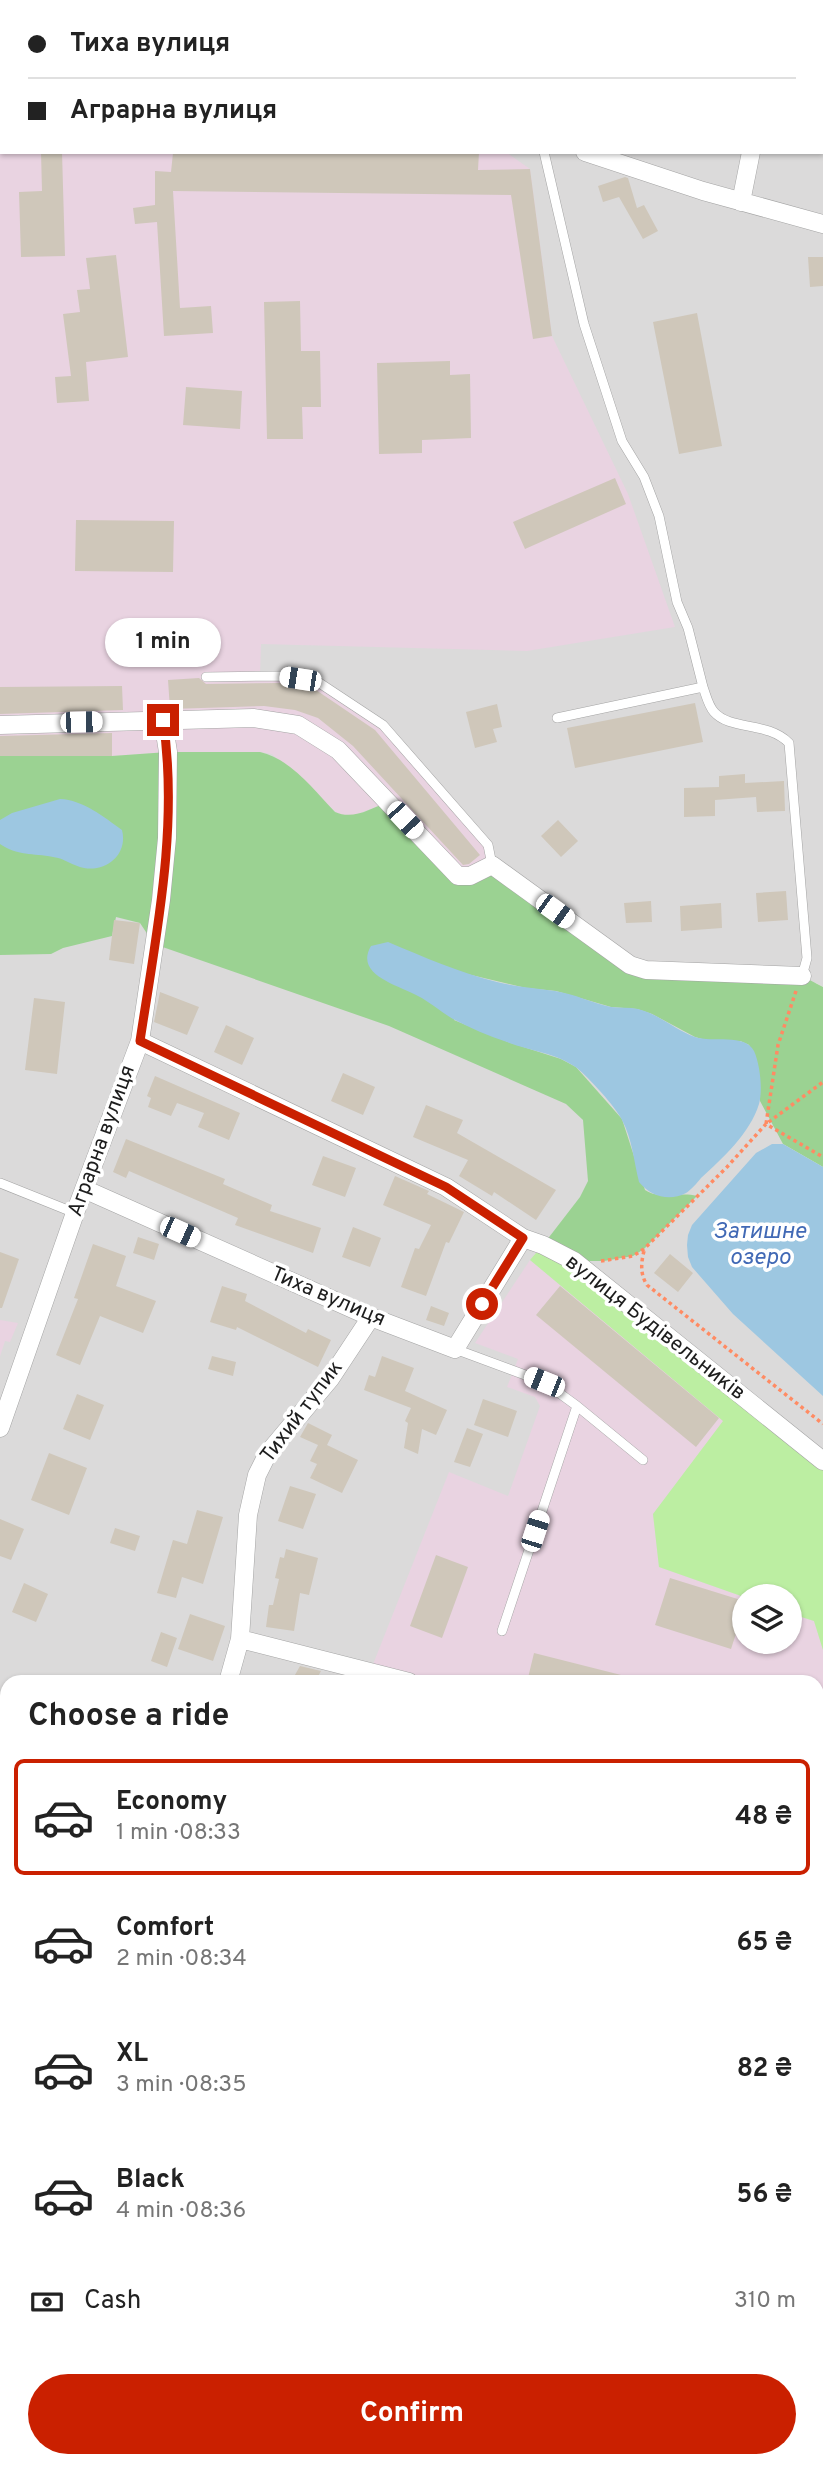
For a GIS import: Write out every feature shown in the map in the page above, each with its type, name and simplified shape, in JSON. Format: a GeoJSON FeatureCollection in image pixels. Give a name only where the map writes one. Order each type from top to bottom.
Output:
{"type":"FeatureCollection","features":[{"type":"Feature","properties":{"kind":"street"},"geometry":{"type":"LineString","coordinates":[[591,154],[741,202],[823,224]]}},
{"type":"Feature","properties":{"kind":"street"},"geometry":{"type":"LineString","coordinates":[[741,202],[751,154]]}},
{"type":"Feature","properties":{"kind":"street"},"geometry":{"type":"LineString","coordinates":[[0,725],[253,718],[298,725],[338,750],[458,876],[470,876],[492,865],[630,965],[646,970],[802,976]]}},
{"type":"Feature","properties":{"kind":"street","name":"Аграрна вулиця"},"geometry":{"type":"LineString","coordinates":[[0,1427],[75,1213],[140,1041],[161,900],[167,838],[168,752],[163,720]]}},
{"type":"Feature","properties":{"kind":"street","name":"вулиця Будівельників"},"geometry":{"type":"LineString","coordinates":[[140,1041],[446,1187],[523,1238],[574,1261],[823,1461]]}},
{"type":"Feature","properties":{"kind":"street","name":"Тиха вулиця"},"geometry":{"type":"LineString","coordinates":[[84,1189],[371,1317],[455,1349]]}},
{"type":"Feature","properties":{"kind":"street"},"geometry":{"type":"LineString","coordinates":[[455,1349],[523,1238]]}},
{"type":"Feature","properties":{"kind":"street","name":"Тихий тупик"},"geometry":{"type":"LineString","coordinates":[[230,1675],[240,1639],[248,1515],[257,1475],[268,1453],[330,1379],[371,1317]]}},
{"type":"Feature","properties":{"kind":"street"},"geometry":{"type":"LineString","coordinates":[[240,1639],[381,1675]]}},
{"type":"Feature","properties":{"kind":"lane"},"geometry":{"type":"LineString","coordinates":[[544,154],[584,324],[622,441],[644,477],[659,516],[677,602],[688,628],[710,705],[720,717],[768,729],[789,743],[807,958],[802,976]]}},
{"type":"Feature","properties":{"kind":"lane"},"geometry":{"type":"LineString","coordinates":[[206,677],[281,676],[318,682],[383,725],[488,845],[492,865]]}},
{"type":"Feature","properties":{"kind":"lane"},"geometry":{"type":"LineString","coordinates":[[557,719],[703,687]]}},
{"type":"Feature","properties":{"kind":"lane"},"geometry":{"type":"LineString","coordinates":[[0,1183],[75,1213]]}},
{"type":"Feature","properties":{"kind":"lane"},"geometry":{"type":"LineString","coordinates":[[455,1349],[544,1382],[643,1460]]}},
{"type":"Feature","properties":{"kind":"lane"},"geometry":{"type":"LineString","coordinates":[[502,1631],[577,1406]]}},
{"type":"Feature","properties":{"kind":"path"},"geometry":{"type":"LineString","coordinates":[[766,1124],[778,1045],[802,976]]}},
{"type":"Feature","properties":{"kind":"path"},"geometry":{"type":"LineString","coordinates":[[574,1261],[621,1259],[644,1249],[727,1167],[766,1124],[823,1082]]}},
{"type":"Feature","properties":{"kind":"path"},"geometry":{"type":"LineString","coordinates":[[766,1124],[823,1157]]}},
{"type":"Feature","properties":{"kind":"path"},"geometry":{"type":"LineString","coordinates":[[644,1249],[641,1269],[647,1285],[823,1424]]}},
{"type":"Feature","properties":{"kind":"shaded area"},"geometry":{"type":"Polygon","coordinates":[[[0,154],[823,154],[823,987],[816,983],[740,1040],[783,1144],[823,1167],[823,1675],[0,1675],[0,154]]]}},
{"type":"Feature","properties":{"kind":"shaded area"},"geometry":{"type":"Polygon","coordinates":[[[0,154],[509,154],[530,169],[552,336],[628,494],[675,627],[527,651],[261,644],[260,676],[318,682],[383,725],[488,845],[492,865],[470,876],[388,802],[355,815],[336,812],[272,754],[168,752],[112,756],[0,756],[0,154]]]}},
{"type":"Feature","properties":{"kind":"shaded area"},"geometry":{"type":"Polygon","coordinates":[[[530,1260],[724,1421],[653,1514],[659,1567],[732,1593],[732,1654],[802,1654],[802,1617],[814,1621],[823,1650],[823,1675],[382,1675],[370,1672],[449,1472],[508,1496],[540,1406],[535,1397],[507,1387],[518,1359],[475,1343],[530,1260]]]}},
{"type":"Feature","properties":{"kind":"shaded area"},"geometry":{"type":"Polygon","coordinates":[[[0,1320],[18,1323],[10,1342],[5,1341],[0,1356],[0,1320]]]}},
{"type":"Feature","properties":{"kind":"green space"},"geometry":{"type":"Polygon","coordinates":[[[168,752],[260,752],[292,768],[335,812],[342,814],[362,813],[387,802],[458,876],[492,865],[630,965],[802,976],[823,987],[823,1167],[783,1144],[760,1101],[760,1081],[749,1045],[740,1041],[709,1041],[695,1037],[637,1009],[611,1007],[556,991],[526,988],[467,974],[454,1020],[576,1067],[622,1119],[645,1190],[658,1195],[697,1196],[644,1249],[633,1256],[604,1261],[574,1261],[543,1245],[580,1197],[588,1181],[583,1120],[566,1104],[389,1026],[154,944],[140,923],[116,917],[112,936],[63,948],[51,954],[0,955],[0,756],[112,756],[168,752]]]}},
{"type":"Feature","properties":{"kind":"green space"},"geometry":{"type":"Polygon","coordinates":[[[543,1245],[823,1461],[823,1650],[814,1621],[802,1617],[802,1584],[732,1584],[732,1593],[659,1567],[653,1514],[723,1421],[530,1260],[543,1245]]]}},
{"type":"Feature","properties":{"kind":"water"},"geometry":{"type":"Polygon","coordinates":[[[60,799],[85,806],[122,830],[122,846],[108,864],[84,868],[57,858],[13,851],[0,844],[0,820],[12,813],[60,799]]]}},
{"type":"Feature","properties":{"kind":"water"},"geometry":{"type":"Polygon","coordinates":[[[388,942],[483,978],[562,992],[611,1007],[638,1009],[653,1014],[695,1037],[736,1040],[750,1045],[756,1056],[761,1085],[755,1115],[735,1144],[688,1192],[673,1197],[654,1194],[639,1182],[628,1134],[619,1114],[582,1072],[561,1059],[466,1026],[422,998],[381,978],[373,972],[367,956],[371,946],[388,942]]]}},
{"type":"Feature","properties":{"kind":"water","name":"Затишне озеро"},"geometry":{"type":"Polygon","coordinates":[[[772,1144],[783,1144],[823,1167],[823,1396],[733,1314],[692,1267],[688,1257],[688,1235],[692,1225],[756,1153],[772,1144]]]}},
{"type":"Feature","properties":{"kind":"building"},"geometry":{"type":"Polygon","coordinates":[[[41,154],[62,154],[65,256],[21,257],[19,192],[42,191],[41,154]]]}},
{"type":"Feature","properties":{"kind":"building"},"geometry":{"type":"Polygon","coordinates":[[[173,154],[479,154],[478,170],[530,169],[552,336],[533,339],[511,195],[173,191],[180,308],[211,306],[213,333],[164,336],[157,222],[135,224],[133,208],[155,205],[155,171],[171,172],[173,154]]]}},
{"type":"Feature","properties":{"kind":"building"},"geometry":{"type":"Polygon","coordinates":[[[628,178],[637,208],[644,205],[658,231],[643,239],[619,197],[603,202],[598,186],[628,178]]]}},
{"type":"Feature","properties":{"kind":"building"},"geometry":{"type":"Polygon","coordinates":[[[116,255],[128,357],[86,362],[89,401],[57,403],[55,377],[71,376],[63,314],[80,312],[77,290],[90,289],[86,258],[116,255]]]}},
{"type":"Feature","properties":{"kind":"building"},"geometry":{"type":"Polygon","coordinates":[[[808,257],[823,257],[823,286],[810,287],[808,257]]]}},
{"type":"Feature","properties":{"kind":"building"},"geometry":{"type":"Polygon","coordinates":[[[300,301],[301,351],[320,351],[321,407],[302,407],[303,439],[267,439],[264,302],[300,301]]]}},
{"type":"Feature","properties":{"kind":"building"},"geometry":{"type":"Polygon","coordinates":[[[697,313],[722,446],[679,454],[653,322],[697,313]]]}},
{"type":"Feature","properties":{"kind":"building"},"geometry":{"type":"Polygon","coordinates":[[[450,361],[450,375],[470,374],[471,438],[422,440],[422,453],[379,454],[377,363],[450,361]]]}},
{"type":"Feature","properties":{"kind":"building"},"geometry":{"type":"Polygon","coordinates":[[[186,387],[242,391],[240,429],[183,425],[186,387]]]}},
{"type":"Feature","properties":{"kind":"building"},"geometry":{"type":"Polygon","coordinates":[[[615,478],[626,504],[525,549],[513,522],[615,478]]]}},
{"type":"Feature","properties":{"kind":"building"},"geometry":{"type":"Polygon","coordinates":[[[76,520],[174,521],[173,572],[75,571],[76,520]]]}},
{"type":"Feature","properties":{"kind":"building"},"geometry":{"type":"Polygon","coordinates":[[[199,678],[206,684],[280,683],[316,690],[375,730],[480,855],[469,864],[463,865],[353,746],[318,718],[295,710],[264,706],[170,709],[168,680],[199,678]]]}},
{"type":"Feature","properties":{"kind":"building"},"geometry":{"type":"Polygon","coordinates":[[[122,686],[123,710],[0,714],[0,687],[122,686]]]}},
{"type":"Feature","properties":{"kind":"building"},"geometry":{"type":"Polygon","coordinates":[[[695,703],[703,742],[575,768],[567,728],[695,703]]]}},
{"type":"Feature","properties":{"kind":"building"},"geometry":{"type":"Polygon","coordinates":[[[497,704],[502,727],[493,729],[497,742],[475,748],[466,712],[497,704]]]}},
{"type":"Feature","properties":{"kind":"building"},"geometry":{"type":"Polygon","coordinates":[[[112,733],[112,756],[0,756],[0,736],[112,733]]]}},
{"type":"Feature","properties":{"kind":"building"},"geometry":{"type":"Polygon","coordinates":[[[745,774],[745,783],[784,781],[785,811],[757,812],[756,797],[715,800],[715,816],[684,817],[684,788],[719,787],[719,776],[745,774]]]}},
{"type":"Feature","properties":{"kind":"building"},"geometry":{"type":"Polygon","coordinates":[[[558,820],[578,841],[561,857],[541,836],[558,820]]]}},
{"type":"Feature","properties":{"kind":"building"},"geometry":{"type":"Polygon","coordinates":[[[786,891],[788,920],[758,922],[756,893],[786,891]]]}},
{"type":"Feature","properties":{"kind":"building"},"geometry":{"type":"Polygon","coordinates":[[[651,901],[652,922],[626,923],[624,903],[651,901]]]}},
{"type":"Feature","properties":{"kind":"building"},"geometry":{"type":"Polygon","coordinates":[[[721,903],[722,928],[681,931],[680,906],[721,903]]]}},
{"type":"Feature","properties":{"kind":"building"},"geometry":{"type":"Polygon","coordinates":[[[114,920],[140,923],[134,964],[109,960],[114,920]]]}},
{"type":"Feature","properties":{"kind":"building"},"geometry":{"type":"Polygon","coordinates":[[[160,992],[199,1007],[187,1035],[154,1022],[160,992]]]}},
{"type":"Feature","properties":{"kind":"building"},"geometry":{"type":"Polygon","coordinates":[[[34,998],[65,1002],[57,1074],[25,1070],[34,998]]]}},
{"type":"Feature","properties":{"kind":"building"},"geometry":{"type":"Polygon","coordinates":[[[226,1025],[254,1038],[242,1065],[214,1052],[226,1025]]]}},
{"type":"Feature","properties":{"kind":"building"},"geometry":{"type":"Polygon","coordinates":[[[343,1073],[375,1087],[363,1115],[331,1101],[343,1073]]]}},
{"type":"Feature","properties":{"kind":"building"},"geometry":{"type":"Polygon","coordinates":[[[155,1076],[240,1113],[229,1140],[198,1127],[204,1113],[177,1103],[171,1116],[148,1107],[151,1098],[147,1096],[155,1076]]]}},
{"type":"Feature","properties":{"kind":"building"},"geometry":{"type":"Polygon","coordinates":[[[426,1105],[463,1120],[457,1133],[556,1190],[536,1220],[494,1192],[492,1196],[459,1176],[468,1160],[413,1137],[426,1105]]]}},
{"type":"Feature","properties":{"kind":"building"},"geometry":{"type":"Polygon","coordinates":[[[126,1139],[225,1179],[223,1184],[272,1205],[270,1211],[321,1228],[313,1253],[235,1225],[238,1218],[129,1171],[126,1178],[113,1172],[126,1139]]]}},
{"type":"Feature","properties":{"kind":"building"},"geometry":{"type":"Polygon","coordinates":[[[323,1156],[356,1168],[345,1197],[312,1185],[323,1156]]]}},
{"type":"Feature","properties":{"kind":"building"},"geometry":{"type":"Polygon","coordinates":[[[395,1176],[429,1191],[427,1194],[464,1212],[449,1243],[446,1242],[426,1296],[401,1287],[415,1248],[419,1249],[431,1225],[383,1205],[395,1176]]]}},
{"type":"Feature","properties":{"kind":"building"},"geometry":{"type":"Polygon","coordinates":[[[353,1227],[381,1238],[370,1267],[342,1257],[353,1227]]]}},
{"type":"Feature","properties":{"kind":"building"},"geometry":{"type":"Polygon","coordinates":[[[138,1237],[159,1244],[154,1260],[133,1253],[138,1237]]]}},
{"type":"Feature","properties":{"kind":"building"},"geometry":{"type":"Polygon","coordinates":[[[93,1244],[126,1256],[116,1286],[156,1301],[143,1333],[100,1316],[80,1365],[56,1355],[78,1299],[74,1298],[93,1244]]]}},
{"type":"Feature","properties":{"kind":"building"},"geometry":{"type":"Polygon","coordinates":[[[0,1252],[19,1259],[2,1308],[0,1308],[0,1252]]]}},
{"type":"Feature","properties":{"kind":"building"},"geometry":{"type":"Polygon","coordinates":[[[670,1254],[693,1273],[678,1292],[654,1273],[670,1254]]]}},
{"type":"Feature","properties":{"kind":"building"},"geometry":{"type":"Polygon","coordinates":[[[222,1286],[247,1294],[245,1301],[306,1333],[308,1329],[331,1340],[318,1367],[237,1327],[236,1330],[210,1322],[222,1286]]]}},
{"type":"Feature","properties":{"kind":"building"},"geometry":{"type":"Polygon","coordinates":[[[560,1286],[719,1418],[696,1447],[536,1315],[560,1286]]]}},
{"type":"Feature","properties":{"kind":"building"},"geometry":{"type":"Polygon","coordinates":[[[431,1306],[449,1313],[444,1326],[426,1320],[431,1306]]]}},
{"type":"Feature","properties":{"kind":"building"},"geometry":{"type":"Polygon","coordinates":[[[212,1356],[236,1362],[233,1376],[208,1369],[212,1356]]]}},
{"type":"Feature","properties":{"kind":"building"},"geometry":{"type":"Polygon","coordinates":[[[382,1356],[414,1368],[405,1391],[447,1410],[436,1435],[422,1429],[418,1454],[404,1448],[408,1423],[405,1421],[411,1408],[364,1390],[369,1375],[375,1377],[382,1356]]]}},
{"type":"Feature","properties":{"kind":"building"},"geometry":{"type":"Polygon","coordinates":[[[77,1394],[104,1405],[90,1440],[63,1429],[77,1394]]]}},
{"type":"Feature","properties":{"kind":"building"},"geometry":{"type":"Polygon","coordinates":[[[483,1399],[517,1411],[508,1437],[474,1425],[483,1399]]]}},
{"type":"Feature","properties":{"kind":"building"},"geometry":{"type":"Polygon","coordinates":[[[308,1423],[332,1435],[327,1445],[358,1460],[342,1493],[310,1478],[317,1464],[310,1461],[318,1445],[300,1437],[308,1423]]]}},
{"type":"Feature","properties":{"kind":"building"},"geometry":{"type":"Polygon","coordinates":[[[467,1428],[483,1434],[470,1467],[454,1462],[467,1428]]]}},
{"type":"Feature","properties":{"kind":"building"},"geometry":{"type":"Polygon","coordinates":[[[49,1453],[87,1468],[69,1515],[31,1500],[49,1453]]]}},
{"type":"Feature","properties":{"kind":"building"},"geometry":{"type":"Polygon","coordinates":[[[290,1486],[316,1494],[303,1529],[278,1521],[290,1486]]]}},
{"type":"Feature","properties":{"kind":"building"},"geometry":{"type":"Polygon","coordinates":[[[197,1510],[223,1517],[203,1584],[182,1577],[176,1598],[157,1593],[173,1540],[187,1544],[197,1510]]]}},
{"type":"Feature","properties":{"kind":"building"},"geometry":{"type":"Polygon","coordinates":[[[0,1519],[24,1529],[11,1560],[0,1556],[0,1519]]]}},
{"type":"Feature","properties":{"kind":"building"},"geometry":{"type":"Polygon","coordinates":[[[115,1528],[140,1536],[135,1551],[110,1543],[115,1528]]]}},
{"type":"Feature","properties":{"kind":"building"},"geometry":{"type":"Polygon","coordinates":[[[286,1549],[318,1558],[309,1595],[300,1593],[294,1631],[266,1627],[269,1605],[273,1605],[279,1579],[275,1578],[280,1557],[284,1558],[286,1549]]]}},
{"type":"Feature","properties":{"kind":"building"},"geometry":{"type":"Polygon","coordinates":[[[436,1555],[468,1567],[442,1638],[410,1626],[436,1555]]]}},
{"type":"Feature","properties":{"kind":"building"},"geometry":{"type":"Polygon","coordinates":[[[670,1578],[732,1597],[731,1649],[655,1625],[670,1578]]]}},
{"type":"Feature","properties":{"kind":"building"},"geometry":{"type":"Polygon","coordinates":[[[24,1583],[48,1594],[36,1622],[12,1612],[24,1583]]]}},
{"type":"Feature","properties":{"kind":"building"},"geometry":{"type":"Polygon","coordinates":[[[190,1614],[225,1626],[213,1661],[178,1649],[190,1614]]]}},
{"type":"Feature","properties":{"kind":"building"},"geometry":{"type":"Polygon","coordinates":[[[161,1632],[177,1638],[167,1667],[151,1661],[161,1632]]]}},
{"type":"Feature","properties":{"kind":"building"},"geometry":{"type":"Polygon","coordinates":[[[534,1653],[621,1675],[529,1675],[534,1653]]]}},
{"type":"Feature","properties":{"kind":"building"},"geometry":{"type":"Polygon","coordinates":[[[300,1666],[321,1671],[319,1675],[295,1675],[300,1666]]]}},
{"type":"Feature","properties":{"kind":"route"},"geometry":{"type":"LineString","coordinates":[[163,720],[168,752],[167,838],[161,900],[140,1041],[446,1187],[523,1238],[482,1304]]}}]}
